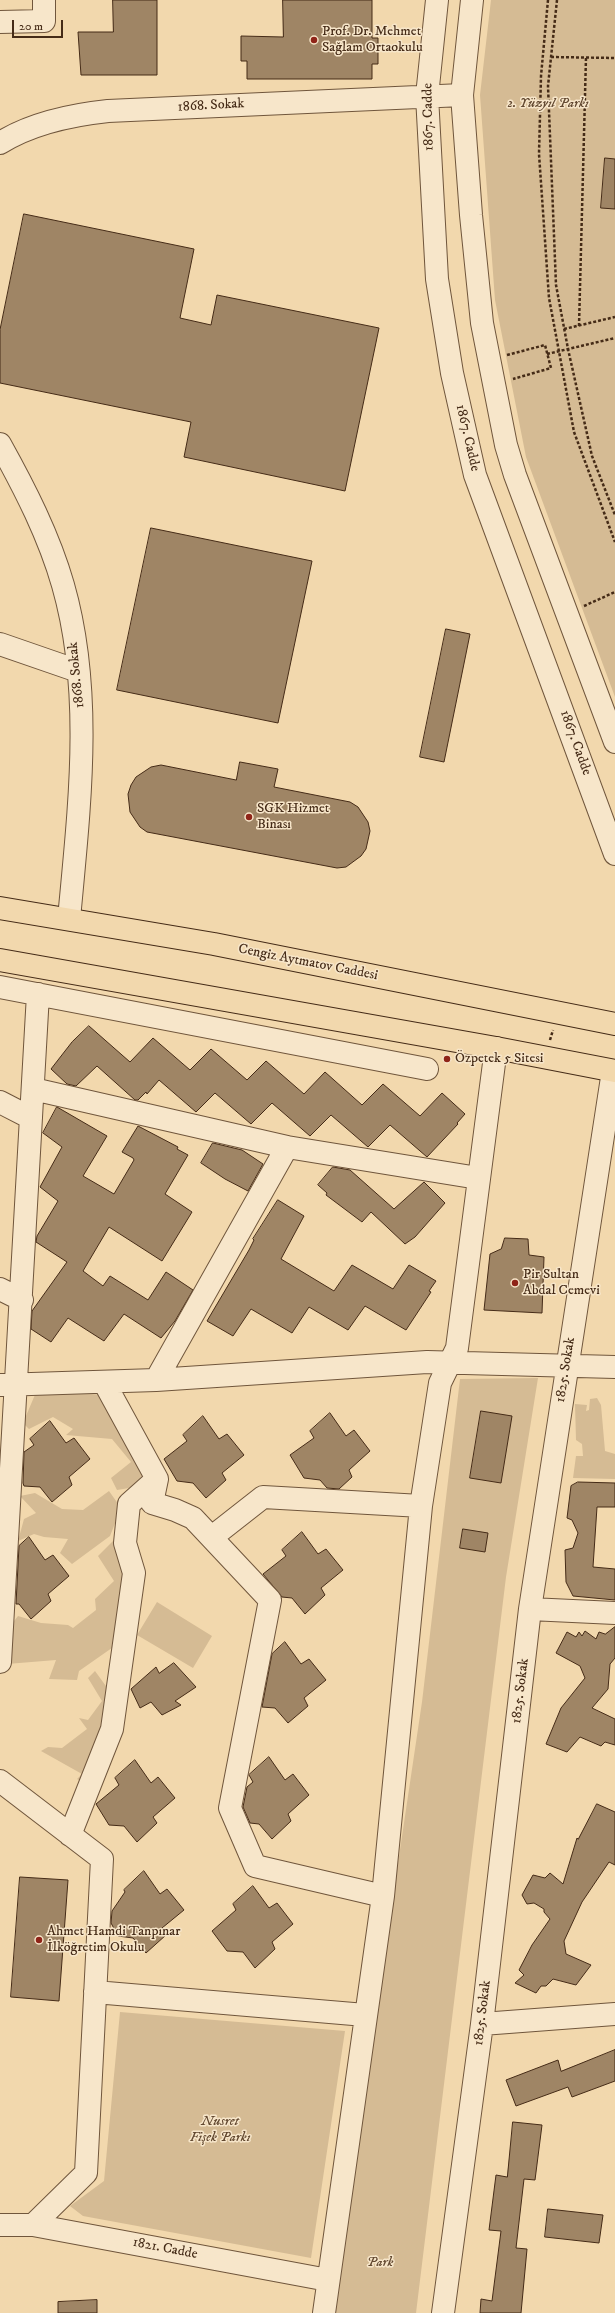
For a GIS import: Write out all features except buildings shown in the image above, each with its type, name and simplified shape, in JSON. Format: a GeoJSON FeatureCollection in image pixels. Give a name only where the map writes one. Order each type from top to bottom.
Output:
{"type":"FeatureCollection","features":[{"type":"Feature","properties":{"kind":"main road","name":"Cengiz Aytmatov Caddesi"},"geometry":{"type":"LineString","coordinates":[[0,908],[214,944],[615,1024]]}},
{"type":"Feature","properties":{"kind":"main road"},"geometry":{"type":"LineString","coordinates":[[0,960],[496,1048],[614,1071]]}},
{"type":"Feature","properties":{"kind":"street"},"geometry":{"type":"LineString","coordinates":[[0,22],[44,21],[44,0]]}},
{"type":"Feature","properties":{"kind":"street","name":"1867. Cadde"},"geometry":{"type":"LineString","coordinates":[[437,0],[427,96],[437,279],[447,349],[471,460],[615,854]]}},
{"type":"Feature","properties":{"kind":"street"},"geometry":{"type":"LineString","coordinates":[[472,0],[462,95],[471,215],[482,323],[506,445],[515,474],[615,742]]}},
{"type":"Feature","properties":{"kind":"street","name":"1868. Sokak"},"geometry":{"type":"LineString","coordinates":[[0,143],[36,126],[61,118],[94,112],[462,95]]}},
{"type":"Feature","properties":{"kind":"street","name":"1868. Sokak"},"geometry":{"type":"LineString","coordinates":[[0,444],[32,505],[48,544],[63,585],[71,618],[78,671],[81,713],[79,804],[69,919]]}},
{"type":"Feature","properties":{"kind":"street"},"geometry":{"type":"LineString","coordinates":[[0,644],[78,671]]}},
{"type":"Feature","properties":{"kind":"street"},"geometry":{"type":"LineString","coordinates":[[0,987],[427,1069]]}},
{"type":"Feature","properties":{"kind":"street"},"geometry":{"type":"LineString","coordinates":[[0,1662],[9,1384],[22,1300],[38,994]]}},
{"type":"Feature","properties":{"kind":"street"},"geometry":{"type":"LineString","coordinates":[[615,1015],[615,1024]]}},
{"type":"Feature","properties":{"kind":"street"},"geometry":{"type":"LineString","coordinates":[[324,2313],[383,1896],[421,1506],[440,1383],[457,1348],[496,1048]]}},
{"type":"Feature","properties":{"kind":"street","name":"1825. Sokak"},"geometry":{"type":"LineString","coordinates":[[443,2313],[482,2024],[530,1609],[614,1071]]}},
{"type":"Feature","properties":{"kind":"street"},"geometry":{"type":"LineString","coordinates":[[33,1089],[288,1147],[478,1178]]}},
{"type":"Feature","properties":{"kind":"street"},"geometry":{"type":"LineString","coordinates":[[0,1102],[32,1118]]}},
{"type":"Feature","properties":{"kind":"street"},"geometry":{"type":"LineString","coordinates":[[156,1380],[288,1147]]}},
{"type":"Feature","properties":{"kind":"street"},"geometry":{"type":"LineString","coordinates":[[0,1289],[22,1300]]}},
{"type":"Feature","properties":{"kind":"street"},"geometry":{"type":"LineString","coordinates":[[9,1384],[156,1380],[426,1362],[615,1367]]}},
{"type":"Feature","properties":{"kind":"street"},"geometry":{"type":"LineString","coordinates":[[104,1382],[156,1479],[152,1502],[193,1518],[270,1600],[230,1808],[255,1866],[383,1896]]}},
{"type":"Feature","properties":{"kind":"street"},"geometry":{"type":"LineString","coordinates":[[70,1835],[112,1729],[134,1574],[125,1543],[129,1504],[156,1479]]}},
{"type":"Feature","properties":{"kind":"street"},"geometry":{"type":"LineString","coordinates":[[212,1537],[263,1497],[421,1506]]}},
{"type":"Feature","properties":{"kind":"street"},"geometry":{"type":"LineString","coordinates":[[530,1609],[615,1613]]}},
{"type":"Feature","properties":{"kind":"street"},"geometry":{"type":"LineString","coordinates":[[0,1781],[102,1859],[86,2173],[33,2225]]}},
{"type":"Feature","properties":{"kind":"street"},"geometry":{"type":"LineString","coordinates":[[95,1992],[365,2015]]}},
{"type":"Feature","properties":{"kind":"street"},"geometry":{"type":"LineString","coordinates":[[482,2024],[615,2014]]}},
{"type":"Feature","properties":{"kind":"street","name":"1821. Cadde"},"geometry":{"type":"LineString","coordinates":[[0,2225],[33,2225],[328,2280]]}},
{"type":"Feature","properties":{"kind":"path"},"geometry":{"type":"LineString","coordinates":[[548,0],[541,76],[539,154],[548,298],[574,432],[615,542]]}},
{"type":"Feature","properties":{"kind":"path"},"geometry":{"type":"LineString","coordinates":[[557,0],[548,94],[556,285],[568,349],[592,456],[615,515]]}},
{"type":"Feature","properties":{"kind":"path"},"geometry":{"type":"LineString","coordinates":[[551,57],[615,58]]}},
{"type":"Feature","properties":{"kind":"path"},"geometry":{"type":"LineString","coordinates":[[579,326],[586,57]]}},
{"type":"Feature","properties":{"kind":"path"},"geometry":{"type":"LineString","coordinates":[[564,329],[615,317]]}},
{"type":"Feature","properties":{"kind":"path"},"geometry":{"type":"LineString","coordinates":[[547,354],[615,338]]}},
{"type":"Feature","properties":{"kind":"path"},"geometry":{"type":"LineString","coordinates":[[499,357],[545,345],[551,368],[511,379]]}},
{"type":"Feature","properties":{"kind":"path"},"geometry":{"type":"LineString","coordinates":[[567,614],[615,592]]}},
{"type":"Feature","properties":{"kind":"path"},"geometry":{"type":"LineString","coordinates":[[550,1041],[554,1027]]}},
{"type":"Feature","properties":{"kind":"green space","name":"2. Yüzyıl Parkı"},"geometry":{"type":"Polygon","coordinates":[[[491,0],[615,0],[615,697],[526,457],[495,300],[480,95],[491,0]]]}},
{"type":"Feature","properties":{"kind":"green space","name":"Park"},"geometry":{"type":"Polygon","coordinates":[[[538,1378],[506,1577],[416,2313],[331,2313],[422,1702],[460,1379],[538,1378]]]}},
{"type":"Feature","properties":{"kind":"green space"},"geometry":{"type":"Polygon","coordinates":[[[37,1390],[105,1395],[147,1476],[135,1487],[117,1490],[111,1478],[131,1462],[112,1439],[66,1435],[73,1429],[53,1417],[29,1429],[23,1423],[37,1390]]]}},
{"type":"Feature","properties":{"kind":"green space"},"geometry":{"type":"Polygon","coordinates":[[[597,1398],[601,1405],[605,1451],[615,1454],[615,1479],[573,1478],[576,1456],[583,1456],[582,1444],[576,1440],[575,1404],[587,1405],[586,1411],[589,1410],[590,1399],[597,1398]]]}},
{"type":"Feature","properties":{"kind":"green space"},"geometry":{"type":"Polygon","coordinates":[[[109,1491],[121,1508],[110,1536],[72,1564],[60,1553],[68,1539],[44,1537],[34,1534],[18,1541],[24,1519],[36,1513],[20,1496],[35,1493],[62,1509],[83,1510],[109,1491]]]}},
{"type":"Feature","properties":{"kind":"green space"},"geometry":{"type":"Polygon","coordinates":[[[114,1540],[128,1573],[119,1643],[79,1671],[77,1680],[49,1679],[56,1660],[7,1664],[7,1630],[18,1616],[41,1623],[68,1625],[73,1628],[96,1610],[95,1599],[114,1581],[98,1556],[114,1540]]]}},
{"type":"Feature","properties":{"kind":"green space"},"geometry":{"type":"Polygon","coordinates":[[[157,1602],[212,1636],[193,1668],[137,1635],[157,1602]]]}},
{"type":"Feature","properties":{"kind":"green space"},"geometry":{"type":"Polygon","coordinates":[[[95,1671],[111,1693],[85,1784],[77,1779],[82,1774],[41,1751],[48,1747],[62,1748],[87,1729],[79,1718],[88,1720],[102,1701],[88,1678],[95,1671]]]}},
{"type":"Feature","properties":{"kind":"green space","name":"Nusret Fişek Parkı"},"geometry":{"type":"Polygon","coordinates":[[[120,2012],[345,2031],[311,2258],[83,2216],[70,2206],[104,2181],[120,2012]]]}},
{"type":"Feature","properties":{"kind":"place","name":"Prof. Dr. Mehmet Sağlam Ortaokulu"},"geometry":{"type":"Point","coordinates":[314,40]}},
{"type":"Feature","properties":{"kind":"place","name":"SGK Hizmet Binası"},"geometry":{"type":"Point","coordinates":[249,817]}},
{"type":"Feature","properties":{"kind":"place","name":"Özpetek 5 Sitesi"},"geometry":{"type":"Point","coordinates":[447,1059]}},
{"type":"Feature","properties":{"kind":"place","name":"Pir Sultan Abdal Cemevi"},"geometry":{"type":"Point","coordinates":[515,1283]}},
{"type":"Feature","properties":{"kind":"place","name":"Ahmet Hamdi Tanpınar İlköğretim Okulu"},"geometry":{"type":"Point","coordinates":[39,1940]}}]}
